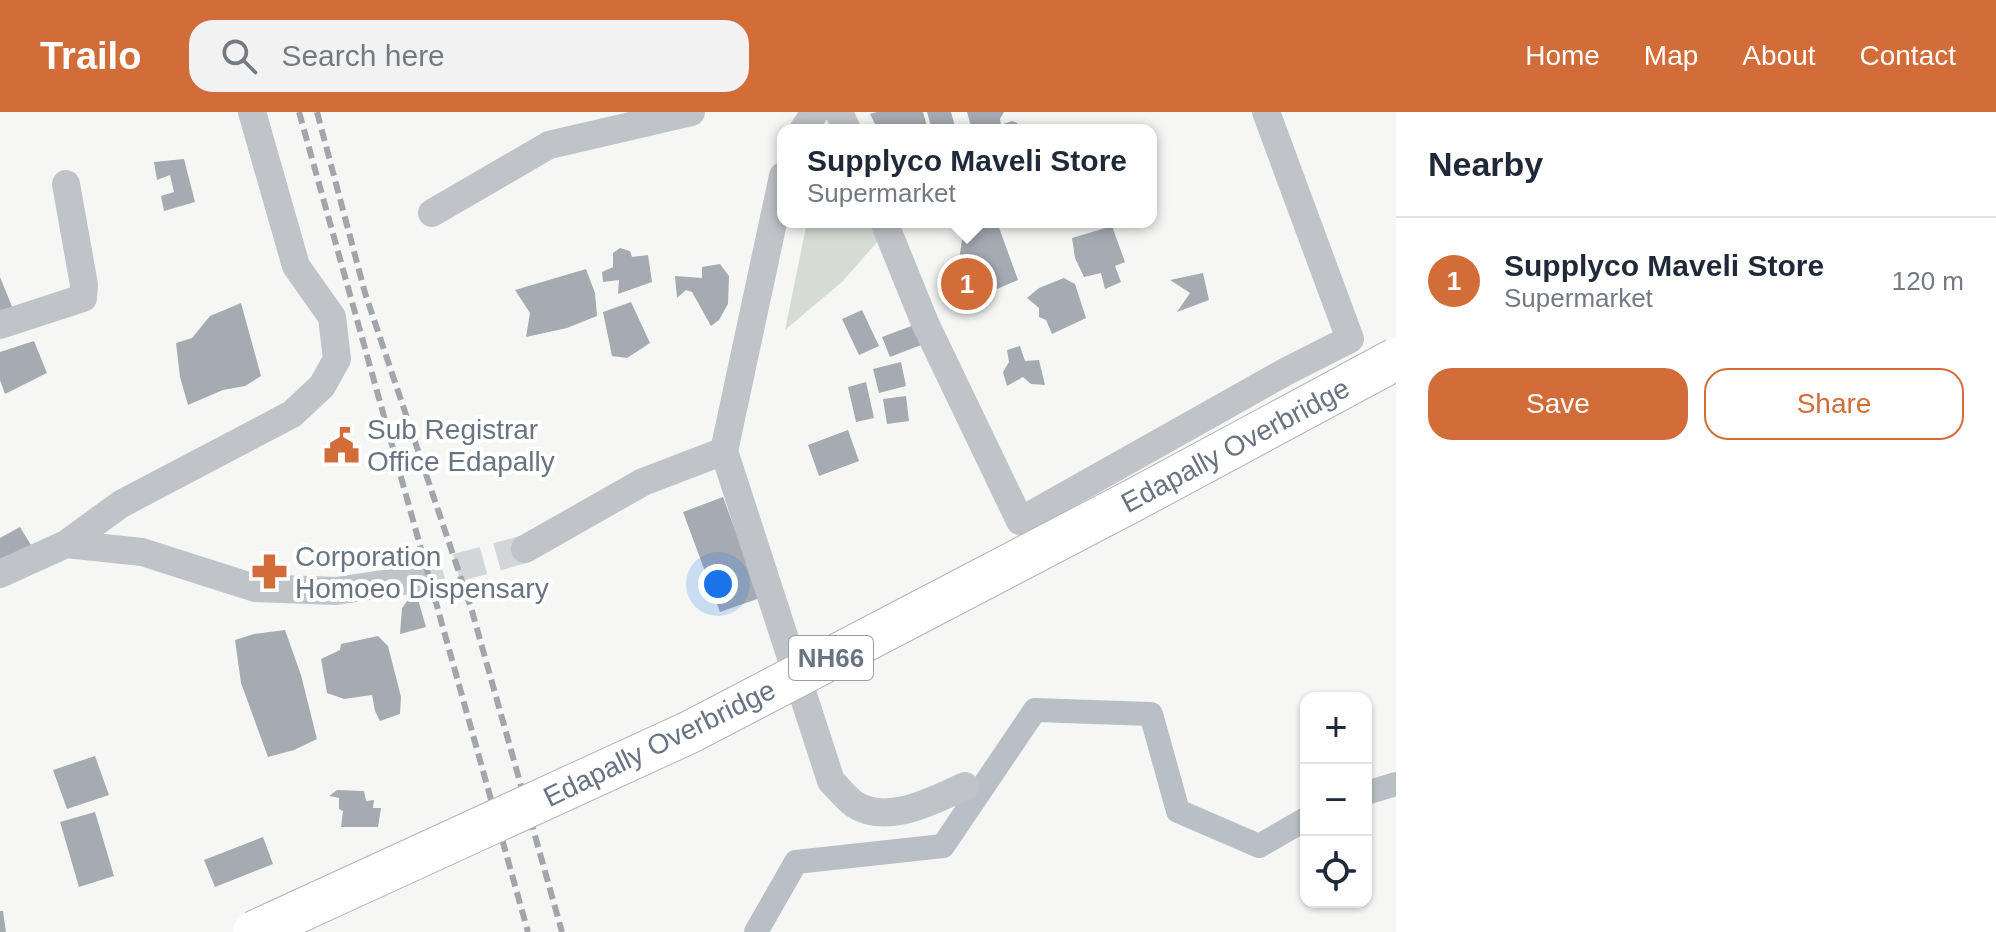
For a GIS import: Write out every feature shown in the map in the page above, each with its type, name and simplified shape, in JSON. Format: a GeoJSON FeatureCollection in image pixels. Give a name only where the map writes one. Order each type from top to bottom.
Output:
{"type":"FeatureCollection","features":[{"type":"Feature","properties":{"kind":"highway","name":"Edapally Overbridge"},"geometry":{"type":"LineString","coordinates":[[254,932],[690,732],[1396,359]]}},
{"type":"Feature","properties":{"kind":"street"},"geometry":{"type":"LineString","coordinates":[[0,574],[66,544],[121,504],[292,414],[322,386],[337,359],[332,317],[296,266],[252,112]]}},
{"type":"Feature","properties":{"kind":"street"},"geometry":{"type":"LineString","coordinates":[[432,213],[549,145],[691,112]]}},
{"type":"Feature","properties":{"kind":"street"},"geometry":{"type":"LineString","coordinates":[[886,228],[925,323],[1020,521],[1287,371],[1350,339],[1266,112]]}},
{"type":"Feature","properties":{"kind":"street"},"geometry":{"type":"LineString","coordinates":[[0,325],[83,298],[84,285],[66,184]]}},
{"type":"Feature","properties":{"kind":"street"},"geometry":{"type":"LineString","coordinates":[[777,204],[724,451],[831,781],[856,805],[887,813],[925,804],[965,786]]}},
{"type":"Feature","properties":{"kind":"street"},"geometry":{"type":"LineString","coordinates":[[525,549],[643,482],[724,451]]}},
{"type":"Feature","properties":{"kind":"street"},"geometry":{"type":"LineString","coordinates":[[66,544],[142,552],[255,588],[336,591],[416,579]]}},
{"type":"Feature","properties":{"kind":"shaded area"},"geometry":{"type":"Polygon","coordinates":[[[806,228],[889,228],[843,281],[785,330],[806,228]]]}},
{"type":"Feature","properties":{"kind":"building"},"geometry":{"type":"Polygon","coordinates":[[[923,112],[926,124],[875,124],[870,114],[923,112]]]}},
{"type":"Feature","properties":{"kind":"building"},"geometry":{"type":"Polygon","coordinates":[[[927,112],[951,112],[954,124],[930,124],[927,112]]]}},
{"type":"Feature","properties":{"kind":"building"},"geometry":{"type":"Polygon","coordinates":[[[967,112],[1004,112],[1001,124],[970,124],[967,112]]]}},
{"type":"Feature","properties":{"kind":"building"},"geometry":{"type":"Polygon","coordinates":[[[184,159],[195,202],[164,211],[161,196],[174,192],[170,175],[157,180],[154,162],[184,159]]]}},
{"type":"Feature","properties":{"kind":"building"},"geometry":{"type":"Polygon","coordinates":[[[962,228],[999,228],[1018,280],[950,309],[943,291],[959,279],[978,272],[977,260],[959,260],[962,228]]]}},
{"type":"Feature","properties":{"kind":"building"},"geometry":{"type":"Polygon","coordinates":[[[1113,228],[1125,262],[1115,266],[1121,282],[1105,289],[1101,273],[1084,277],[1075,258],[1072,238],[1113,228]]]}},
{"type":"Feature","properties":{"kind":"building"},"geometry":{"type":"Polygon","coordinates":[[[620,248],[630,251],[632,257],[648,255],[652,282],[618,294],[619,280],[603,282],[602,272],[613,267],[613,253],[620,248]]]}},
{"type":"Feature","properties":{"kind":"building"},"geometry":{"type":"Polygon","coordinates":[[[720,264],[729,276],[728,304],[719,320],[711,326],[692,292],[686,290],[677,298],[675,276],[702,278],[702,267],[720,264]]]}},
{"type":"Feature","properties":{"kind":"building"},"geometry":{"type":"Polygon","coordinates":[[[586,269],[595,293],[597,316],[567,328],[526,337],[530,313],[515,290],[586,269]]]}},
{"type":"Feature","properties":{"kind":"building"},"geometry":{"type":"Polygon","coordinates":[[[1203,273],[1209,300],[1177,312],[1190,293],[1170,280],[1203,273]]]}},
{"type":"Feature","properties":{"kind":"building"},"geometry":{"type":"Polygon","coordinates":[[[0,277],[15,314],[0,318],[0,277]]]}},
{"type":"Feature","properties":{"kind":"building"},"geometry":{"type":"Polygon","coordinates":[[[1064,278],[1075,284],[1086,318],[1052,334],[1046,320],[1039,317],[1039,308],[1027,298],[1039,288],[1064,278]]]}},
{"type":"Feature","properties":{"kind":"building"},"geometry":{"type":"Polygon","coordinates":[[[631,302],[650,343],[627,358],[612,356],[603,312],[631,302]]]}},
{"type":"Feature","properties":{"kind":"building"},"geometry":{"type":"Polygon","coordinates":[[[241,303],[261,376],[245,386],[223,390],[188,405],[180,377],[176,343],[192,338],[210,316],[241,303]]]}},
{"type":"Feature","properties":{"kind":"building"},"geometry":{"type":"Polygon","coordinates":[[[862,310],[879,346],[859,355],[842,319],[862,310]]]}},
{"type":"Feature","properties":{"kind":"building"},"geometry":{"type":"Polygon","coordinates":[[[914,325],[921,345],[890,357],[882,337],[914,325]]]}},
{"type":"Feature","properties":{"kind":"building"},"geometry":{"type":"Polygon","coordinates":[[[34,341],[47,373],[5,394],[0,380],[0,352],[34,341]]]}},
{"type":"Feature","properties":{"kind":"building"},"geometry":{"type":"Polygon","coordinates":[[[1020,346],[1025,361],[1039,360],[1045,385],[1031,384],[1023,377],[1007,386],[1003,372],[1009,362],[1007,350],[1020,346]]]}},
{"type":"Feature","properties":{"kind":"building"},"geometry":{"type":"Polygon","coordinates":[[[901,362],[906,386],[879,393],[873,369],[901,362]]]}},
{"type":"Feature","properties":{"kind":"building"},"geometry":{"type":"Polygon","coordinates":[[[866,382],[874,418],[856,422],[848,387],[866,382]]]}},
{"type":"Feature","properties":{"kind":"building"},"geometry":{"type":"Polygon","coordinates":[[[906,396],[909,421],[887,424],[883,399],[906,396]]]}},
{"type":"Feature","properties":{"kind":"building"},"geometry":{"type":"Polygon","coordinates":[[[848,430],[859,461],[819,476],[808,445],[848,430]]]}},
{"type":"Feature","properties":{"kind":"building"},"geometry":{"type":"Polygon","coordinates":[[[723,497],[760,598],[720,612],[683,512],[723,497]]]}},
{"type":"Feature","properties":{"kind":"building"},"geometry":{"type":"Polygon","coordinates":[[[20,527],[34,550],[0,559],[0,538],[20,527]]]}},
{"type":"Feature","properties":{"kind":"building"},"geometry":{"type":"Polygon","coordinates":[[[417,596],[426,627],[400,634],[402,608],[408,600],[417,596]]]}},
{"type":"Feature","properties":{"kind":"building"},"geometry":{"type":"Polygon","coordinates":[[[285,630],[301,675],[317,739],[268,757],[241,683],[235,640],[285,630]]]}},
{"type":"Feature","properties":{"kind":"building"},"geometry":{"type":"Polygon","coordinates":[[[378,636],[388,646],[401,697],[400,714],[380,721],[372,695],[344,699],[327,693],[321,659],[340,650],[341,644],[378,636]]]}},
{"type":"Feature","properties":{"kind":"building"},"geometry":{"type":"Polygon","coordinates":[[[95,756],[109,795],[67,809],[53,770],[95,756]]]}},
{"type":"Feature","properties":{"kind":"building"},"geometry":{"type":"Polygon","coordinates":[[[337,790],[364,791],[366,801],[374,800],[373,808],[381,808],[378,827],[341,827],[343,811],[339,809],[339,798],[329,796],[337,790]]]}},
{"type":"Feature","properties":{"kind":"building"},"geometry":{"type":"Polygon","coordinates":[[[95,812],[114,876],[79,887],[60,822],[95,812]]]}},
{"type":"Feature","properties":{"kind":"building"},"geometry":{"type":"Polygon","coordinates":[[[263,837],[273,864],[215,887],[204,860],[263,837]]]}},
{"type":"Feature","properties":{"kind":"building"},"geometry":{"type":"Polygon","coordinates":[[[0,911],[3,911],[6,932],[0,932],[0,911]]]}},
{"type":"Feature","properties":{"kind":"waterway"},"geometry":{"type":"LineString","coordinates":[[756,932],[796,862],[943,846],[1035,710],[1151,714],[1178,811],[1259,846],[1300,822]]}},
{"type":"Feature","properties":{"kind":"waterway"},"geometry":{"type":"LineString","coordinates":[[1372,791],[1396,784]]}},
{"type":"Feature","properties":{"kind":"tunnel"},"geometry":{"type":"LineString","coordinates":[[416,579],[525,549]]}},
{"type":"Feature","properties":{"kind":"railway"},"geometry":{"type":"LineString","coordinates":[[299,112],[528,932]]}},
{"type":"Feature","properties":{"kind":"railway"},"geometry":{"type":"LineString","coordinates":[[317,112],[365,293],[472,611],[562,932]]}},
{"type":"Feature","properties":{"kind":"place","name":"Supplyco Maveli Store"},"geometry":{"type":"Point","coordinates":[967,284]}},
{"type":"Feature","properties":{"kind":"place","name":"Sub Registrar Office Edapally"},"geometry":{"type":"Point","coordinates":[341,445]}},
{"type":"Feature","properties":{"kind":"place","name":"Corporation Homoeo Dispensary"},"geometry":{"type":"Point","coordinates":[269,572]}}]}
